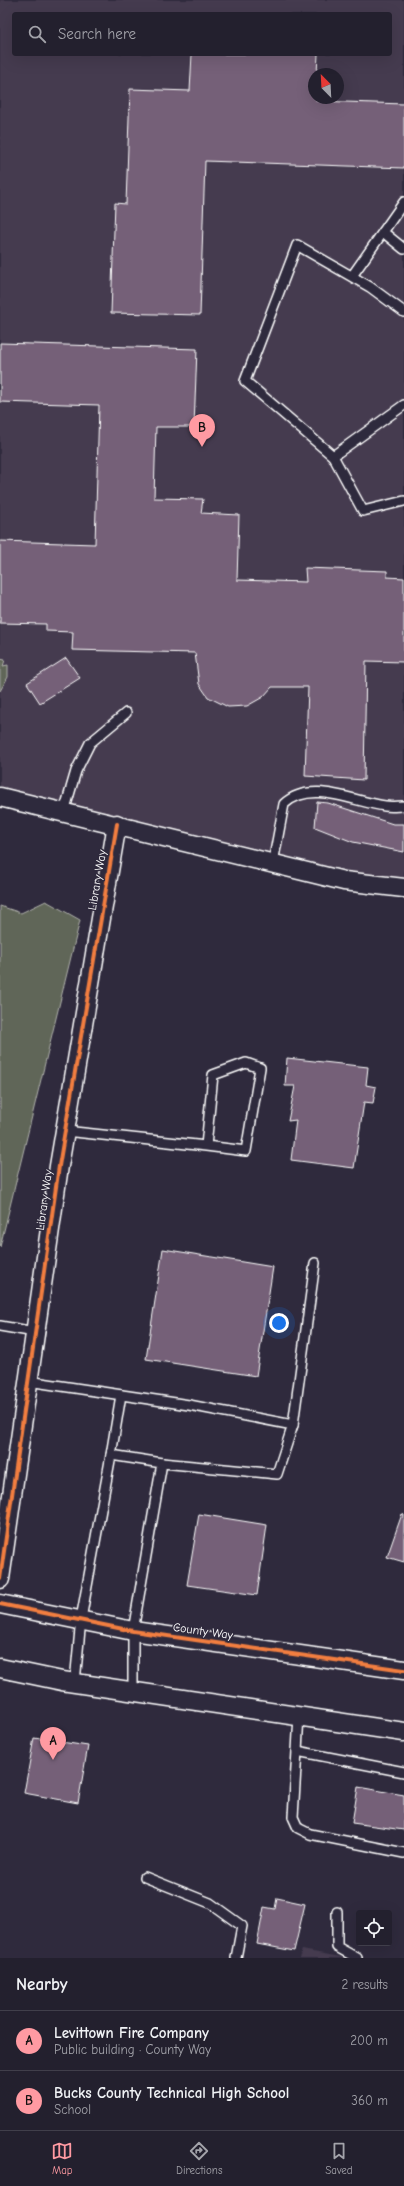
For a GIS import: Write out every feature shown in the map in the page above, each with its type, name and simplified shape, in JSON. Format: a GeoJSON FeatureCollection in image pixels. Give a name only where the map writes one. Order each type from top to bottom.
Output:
{"type":"FeatureCollection","features":[{"type":"Feature","properties":{"kind":"street"},"geometry":{"type":"LineString","coordinates":[[0,796],[273,862],[344,881],[404,888]]}},
{"type":"Feature","properties":{"kind":"street","name":"Library Way"},"geometry":{"type":"LineString","coordinates":[[0,1579],[65,1131],[117,824]]}},
{"type":"Feature","properties":{"kind":"street","name":"County Way"},"geometry":{"type":"LineString","coordinates":[[0,1604],[81,1619],[133,1631],[404,1670]]}},
{"type":"Feature","properties":{"kind":"street"},"geometry":{"type":"LineString","coordinates":[[0,1668],[75,1682],[404,1732]]}},
{"type":"Feature","properties":{"kind":"lane"},"geometry":{"type":"LineString","coordinates":[[352,276],[404,202]]}},
{"type":"Feature","properties":{"kind":"lane"},"geometry":{"type":"LineString","coordinates":[[383,232],[404,249]]}},
{"type":"Feature","properties":{"kind":"lane"},"geometry":{"type":"LineString","coordinates":[[404,312],[370,287],[297,245],[245,381],[333,456],[363,511],[404,501]]}},
{"type":"Feature","properties":{"kind":"lane"},"geometry":{"type":"LineString","coordinates":[[333,456],[404,405]]}},
{"type":"Feature","properties":{"kind":"lane"},"geometry":{"type":"LineString","coordinates":[[64,812],[76,771],[90,743],[126,713]]}},
{"type":"Feature","properties":{"kind":"lane"},"geometry":{"type":"LineString","coordinates":[[273,862],[284,804],[298,794],[333,794],[386,807],[404,806]]}},
{"type":"Feature","properties":{"kind":"lane"},"geometry":{"type":"LineString","coordinates":[[65,1131],[246,1151],[260,1068],[246,1063],[213,1075],[206,1146]]}},
{"type":"Feature","properties":{"kind":"lane"},"geometry":{"type":"LineString","coordinates":[[111,1455],[162,1463],[277,1474],[293,1425],[316,1263]]}},
{"type":"Feature","properties":{"kind":"lane"},"geometry":{"type":"LineString","coordinates":[[0,1326],[35,1332]]}},
{"type":"Feature","properties":{"kind":"lane"},"geometry":{"type":"LineString","coordinates":[[28,1381],[189,1405],[293,1425]]}},
{"type":"Feature","properties":{"kind":"lane"},"geometry":{"type":"LineString","coordinates":[[75,1682],[81,1619],[122,1395]]}},
{"type":"Feature","properties":{"kind":"lane"},"geometry":{"type":"LineString","coordinates":[[133,1691],[133,1631],[162,1463]]}},
{"type":"Feature","properties":{"kind":"lane"},"geometry":{"type":"LineString","coordinates":[[299,1715],[293,1818],[298,1828],[310,1834],[404,1853]]}},
{"type":"Feature","properties":{"kind":"lane"},"geometry":{"type":"LineString","coordinates":[[297,1751],[404,1772]]}},
{"type":"Feature","properties":{"kind":"lane"},"geometry":{"type":"LineString","coordinates":[[145,1877],[210,1903],[242,1926],[236,1958]]}},
{"type":"Feature","properties":{"kind":"lane"},"geometry":{"type":"LineString","coordinates":[[337,1912],[337,1947],[357,1958]]}},
{"type":"Feature","properties":{"kind":"shaded area"},"geometry":{"type":"Polygon","coordinates":[[[0,0],[404,0],[404,888],[0,797],[0,0]]]}},
{"type":"Feature","properties":{"kind":"shaded area"},"geometry":{"type":"Polygon","coordinates":[[[302,1950],[346,1958],[299,1958],[302,1950]]]}},
{"type":"Feature","properties":{"kind":"green space"},"geometry":{"type":"Polygon","coordinates":[[[0,659],[5,660],[3,666],[8,665],[8,677],[0,691],[0,659]]]}},
{"type":"Feature","properties":{"kind":"green space"},"geometry":{"type":"Polygon","coordinates":[[[46,901],[80,920],[0,1247],[0,906],[21,913],[46,901]]]}},
{"type":"Feature","properties":{"kind":"building"},"geometry":{"type":"Polygon","coordinates":[[[192,56],[318,56],[317,68],[308,68],[308,104],[344,104],[344,102],[404,104],[404,168],[205,161],[200,315],[111,313],[115,203],[126,204],[130,89],[190,91],[192,56]]]}},
{"type":"Feature","properties":{"kind":"building"},"geometry":{"type":"Polygon","coordinates":[[[0,343],[197,349],[194,427],[156,427],[154,498],[203,499],[201,513],[239,515],[237,580],[306,582],[305,568],[387,571],[387,577],[404,578],[404,662],[366,661],[364,780],[305,776],[308,687],[272,687],[263,697],[247,706],[228,707],[208,697],[199,684],[195,653],[72,650],[73,632],[46,631],[46,624],[0,623],[0,541],[95,544],[99,405],[0,402],[0,343]]]}},
{"type":"Feature","properties":{"kind":"building"},"geometry":{"type":"Polygon","coordinates":[[[66,658],[80,678],[40,703],[27,683],[66,658]]]}},
{"type":"Feature","properties":{"kind":"building"},"geometry":{"type":"Polygon","coordinates":[[[317,802],[328,803],[393,824],[404,824],[404,852],[353,842],[315,827],[317,802]]]}},
{"type":"Feature","properties":{"kind":"building"},"geometry":{"type":"Polygon","coordinates":[[[287,1058],[368,1067],[366,1085],[376,1087],[373,1103],[364,1102],[354,1168],[291,1160],[296,1120],[288,1121],[295,1086],[285,1086],[287,1058]]]}},
{"type":"Feature","properties":{"kind":"building"},"geometry":{"type":"Polygon","coordinates":[[[163,1249],[273,1267],[256,1376],[146,1359],[163,1249]]]}},
{"type":"Feature","properties":{"kind":"building"},"geometry":{"type":"Polygon","coordinates":[[[199,1514],[267,1525],[257,1595],[187,1585],[199,1514]]]}},
{"type":"Feature","properties":{"kind":"building"},"geometry":{"type":"Polygon","coordinates":[[[402,1514],[404,1515],[404,1562],[387,1557],[402,1514]]]}},
{"type":"Feature","properties":{"kind":"building"},"geometry":{"type":"Polygon","coordinates":[[[34,1738],[88,1746],[78,1803],[24,1793],[34,1738]]]}},
{"type":"Feature","properties":{"kind":"building"},"geometry":{"type":"Polygon","coordinates":[[[358,1787],[404,1795],[404,1830],[352,1823],[358,1787]]]}},
{"type":"Feature","properties":{"kind":"building"},"geometry":{"type":"Polygon","coordinates":[[[277,1898],[305,1904],[294,1951],[257,1944],[264,1907],[275,1909],[277,1898]]]}},
{"type":"Feature","properties":{"kind":"cycle path"},"geometry":{"type":"LineString","coordinates":[[0,1579],[59,1166],[117,824]]}},
{"type":"Feature","properties":{"kind":"cycle path"},"geometry":{"type":"LineString","coordinates":[[0,1604],[133,1631],[404,1670]]}},
{"type":"Feature","properties":{"kind":"place","name":"Bucks County Technical High School"},"geometry":{"type":"Point","coordinates":[202,447]}},
{"type":"Feature","properties":{"kind":"place","name":"Levittown Fire Company"},"geometry":{"type":"Point","coordinates":[53,1760]}}]}
